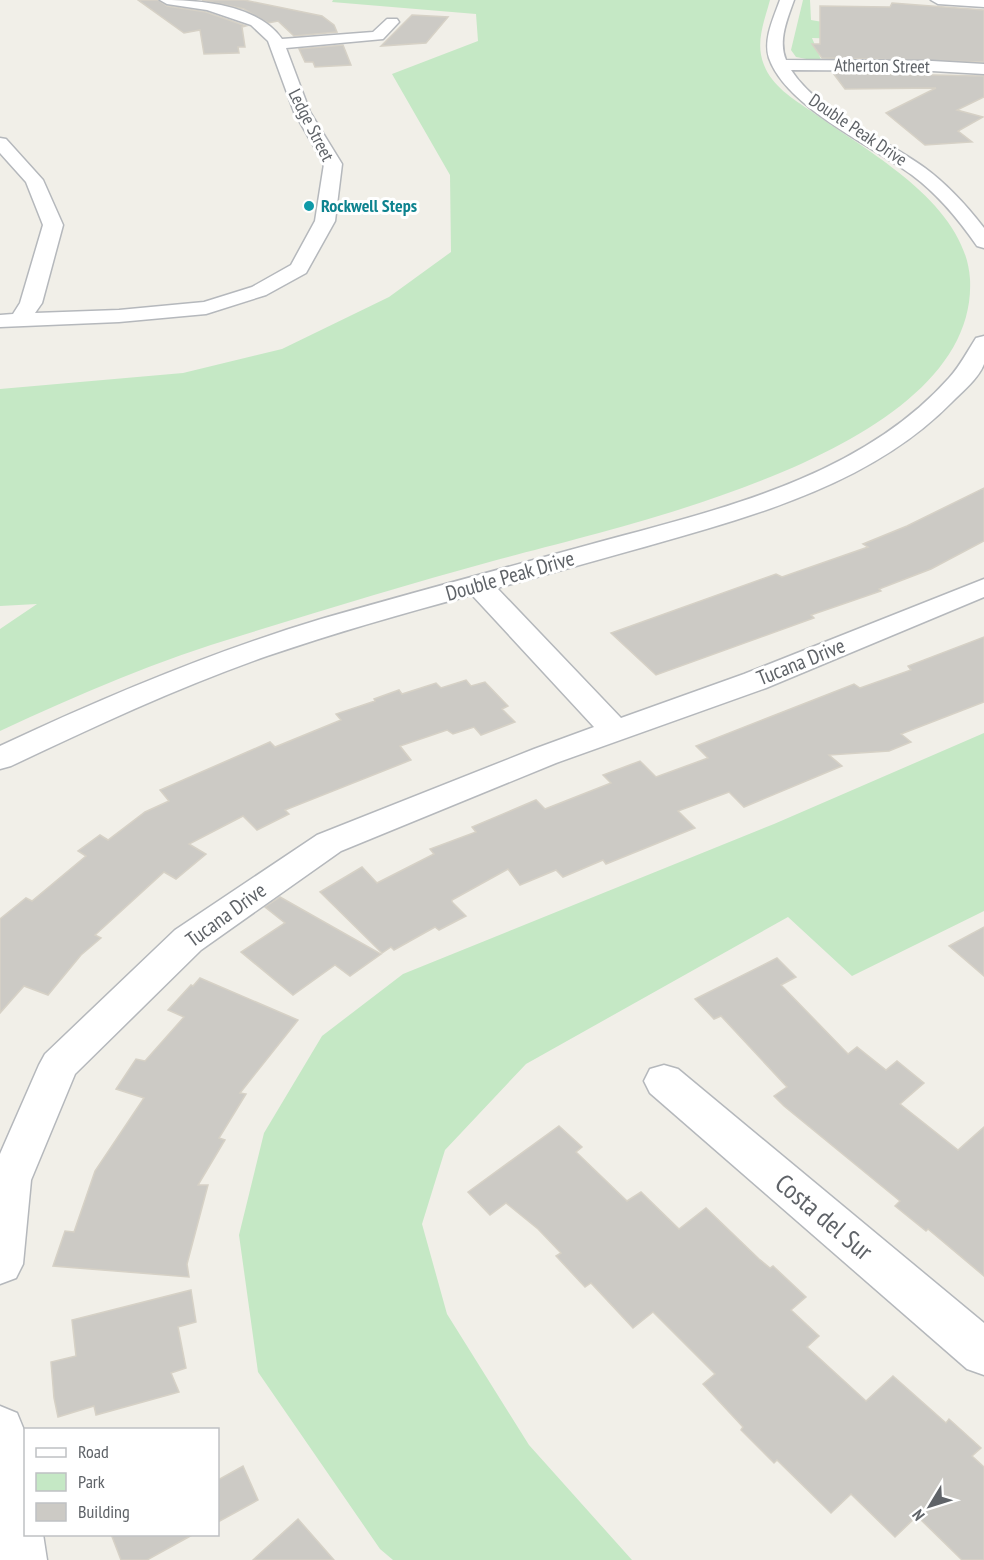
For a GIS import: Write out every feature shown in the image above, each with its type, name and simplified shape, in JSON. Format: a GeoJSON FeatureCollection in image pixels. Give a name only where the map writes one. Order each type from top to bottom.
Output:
{"type":"FeatureCollection","features":[{"type":"Feature","properties":{"kind":"street","name":"Ledge Street"},"geometry":{"type":"LineString","coordinates":[[0,321],[119,316],[206,308],[259,291],[299,269],[325,221],[333,164],[302,112],[274,39],[256,22],[209,6],[167,0]]}},
{"type":"Feature","properties":{"kind":"street"},"geometry":{"type":"LineString","coordinates":[[780,65],[776,56],[776,35],[787,0]]}},
{"type":"Feature","properties":{"kind":"street"},"geometry":{"type":"LineString","coordinates":[[938,0],[984,3]]}},
{"type":"Feature","properties":{"kind":"street"},"geometry":{"type":"LineString","coordinates":[[277,44],[378,36],[392,22]]}},
{"type":"Feature","properties":{"kind":"street","name":"Atherton Street"},"geometry":{"type":"LineString","coordinates":[[780,65],[911,65],[984,69]]}},
{"type":"Feature","properties":{"kind":"street","name":"Double Peak Drive"},"geometry":{"type":"LineString","coordinates":[[780,65],[798,88],[816,104],[934,184],[972,223],[984,242]]}},
{"type":"Feature","properties":{"kind":"street"},"geometry":{"type":"LineString","coordinates":[[0,143],[34,180],[53,225],[31,303],[20,319]]}},
{"type":"Feature","properties":{"kind":"street","name":"Double Peak Drive"},"geometry":{"type":"LineString","coordinates":[[0,759],[118,705],[239,657],[322,629],[725,514],[784,494],[866,456],[920,420],[972,366],[984,343]]}},
{"type":"Feature","properties":{"kind":"street"},"geometry":{"type":"LineString","coordinates":[[479,585],[616,732]]}},
{"type":"Feature","properties":{"kind":"street","name":"Tucana Drive"},"geometry":{"type":"LineString","coordinates":[[0,1264],[10,1180],[59,1065],[188,940],[329,843],[545,756],[755,681],[984,587]]}},
{"type":"Feature","properties":{"kind":"street","name":"Costa del Sur"},"geometry":{"type":"LineString","coordinates":[[664,1081],[984,1353]]}},
{"type":"Feature","properties":{"kind":"street"},"geometry":{"type":"LineString","coordinates":[[0,1430],[21,1560]]}},
{"type":"Feature","properties":{"kind":"green space"},"geometry":{"type":"Polygon","coordinates":[[[333,0],[770,0],[761,32],[760,49],[764,65],[772,79],[790,97],[884,161],[909,181],[932,203],[951,226],[964,251],[970,279],[957,340],[917,392],[856,435],[782,472],[702,502],[622,527],[336,606],[181,655],[120,678],[0,731],[0,629],[37,604],[0,606],[0,389],[183,373],[282,349],[389,297],[451,252],[450,175],[392,74],[478,41],[476,14],[332,2],[333,0]]]}},
{"type":"Feature","properties":{"kind":"green space"},"geometry":{"type":"Polygon","coordinates":[[[803,0],[810,0],[811,20],[934,41],[812,38],[822,62],[796,57],[791,50],[803,0]]]}},
{"type":"Feature","properties":{"kind":"green space"},"geometry":{"type":"Polygon","coordinates":[[[984,733],[984,911],[852,976],[788,917],[526,1064],[445,1150],[422,1224],[447,1314],[529,1445],[632,1560],[393,1560],[380,1549],[258,1372],[239,1235],[264,1133],[322,1036],[403,974],[774,824],[984,733]]]}},
{"type":"Feature","properties":{"kind":"building"},"geometry":{"type":"Polygon","coordinates":[[[138,0],[158,0],[167,6],[206,12],[246,26],[242,27],[245,47],[238,47],[239,53],[204,54],[200,30],[184,33],[138,0]]]}},
{"type":"Feature","properties":{"kind":"building"},"geometry":{"type":"Polygon","coordinates":[[[202,0],[244,0],[322,16],[334,25],[337,32],[294,36],[278,21],[268,23],[244,9],[202,0]]]}},
{"type":"Feature","properties":{"kind":"building"},"geometry":{"type":"Polygon","coordinates":[[[892,3],[984,10],[984,62],[822,58],[812,44],[820,44],[820,6],[890,7],[892,3]]]}},
{"type":"Feature","properties":{"kind":"building"},"geometry":{"type":"Polygon","coordinates":[[[412,15],[448,17],[426,43],[381,46],[412,15]]]}},
{"type":"Feature","properties":{"kind":"building"},"geometry":{"type":"Polygon","coordinates":[[[343,45],[351,65],[315,67],[313,62],[305,62],[299,49],[343,45]]]}},
{"type":"Feature","properties":{"kind":"building"},"geometry":{"type":"Polygon","coordinates":[[[833,73],[984,76],[984,97],[957,110],[983,117],[958,131],[972,142],[925,145],[886,113],[936,88],[845,89],[833,73]]]}},
{"type":"Feature","properties":{"kind":"building"},"geometry":{"type":"Polygon","coordinates":[[[984,488],[984,541],[931,569],[879,589],[881,591],[811,615],[814,618],[656,675],[611,633],[776,574],[782,577],[868,547],[863,544],[907,526],[984,488]]]}},
{"type":"Feature","properties":{"kind":"building"},"geometry":{"type":"Polygon","coordinates":[[[984,637],[984,702],[901,734],[911,742],[889,751],[829,755],[842,766],[744,807],[729,792],[678,811],[695,828],[606,864],[603,860],[563,877],[556,870],[520,885],[508,869],[452,900],[466,916],[439,930],[435,927],[394,950],[391,947],[382,953],[320,892],[362,867],[377,883],[434,854],[430,849],[476,832],[472,827],[536,800],[545,809],[611,783],[603,775],[640,761],[656,777],[708,758],[696,746],[854,684],[860,688],[911,670],[908,666],[984,637]]]}},
{"type":"Feature","properties":{"kind":"building"},"geometry":{"type":"Polygon","coordinates":[[[466,680],[471,686],[485,682],[508,706],[502,709],[515,722],[481,735],[474,727],[453,734],[447,730],[400,746],[411,760],[285,810],[289,814],[257,830],[243,816],[189,844],[206,854],[176,879],[164,872],[95,935],[101,938],[81,955],[48,995],[24,986],[0,1013],[0,919],[26,898],[32,901],[86,856],[78,851],[100,835],[108,840],[145,812],[169,801],[160,790],[270,742],[275,747],[341,720],[336,714],[399,690],[402,694],[436,683],[441,688],[466,680]]]}},
{"type":"Feature","properties":{"kind":"building"},"geometry":{"type":"Polygon","coordinates":[[[280,897],[381,954],[350,976],[335,965],[293,995],[241,952],[285,923],[265,907],[280,897]]]}},
{"type":"Feature","properties":{"kind":"building"},"geometry":{"type":"Polygon","coordinates":[[[984,927],[984,976],[949,946],[984,927]]]}},
{"type":"Feature","properties":{"kind":"building"},"geometry":{"type":"Polygon","coordinates":[[[777,958],[796,977],[781,985],[848,1054],[857,1047],[886,1070],[897,1061],[924,1083],[900,1104],[958,1150],[984,1127],[984,1276],[928,1229],[926,1231],[895,1206],[900,1201],[784,1106],[774,1096],[787,1087],[721,1016],[714,1019],[695,999],[777,958]]]}},
{"type":"Feature","properties":{"kind":"building"},"geometry":{"type":"Polygon","coordinates":[[[200,978],[298,1020],[240,1093],[246,1094],[219,1138],[225,1140],[198,1185],[208,1185],[187,1264],[189,1277],[53,1266],[65,1231],[74,1232],[95,1171],[144,1098],[116,1089],[136,1059],[145,1061],[184,1017],[168,1010],[200,978]]]}},
{"type":"Feature","properties":{"kind":"building"},"geometry":{"type":"Polygon","coordinates":[[[559,1126],[582,1147],[576,1152],[627,1201],[641,1192],[679,1229],[706,1208],[759,1259],[770,1268],[773,1266],[806,1297],[791,1310],[819,1336],[807,1347],[866,1401],[893,1376],[946,1423],[949,1419],[981,1448],[972,1456],[984,1467],[984,1560],[962,1560],[917,1516],[895,1537],[851,1494],[831,1513],[777,1460],[774,1463],[741,1430],[743,1427],[703,1384],[715,1374],[653,1312],[633,1328],[591,1283],[585,1287],[556,1256],[561,1253],[538,1229],[506,1203],[490,1215],[468,1192],[559,1126]]]}},
{"type":"Feature","properties":{"kind":"building"},"geometry":{"type":"Polygon","coordinates":[[[191,1290],[196,1322],[178,1327],[186,1368],[171,1373],[179,1392],[96,1415],[94,1406],[58,1417],[51,1362],[76,1356],[72,1320],[191,1290]]]}},
{"type":"Feature","properties":{"kind":"building"},"geometry":{"type":"Polygon","coordinates":[[[243,1466],[258,1500],[219,1521],[219,1479],[243,1466]]]}},
{"type":"Feature","properties":{"kind":"building"},"geometry":{"type":"Polygon","coordinates":[[[298,1519],[334,1560],[253,1560],[298,1519]]]}},
{"type":"Feature","properties":{"kind":"building"},"geometry":{"type":"Polygon","coordinates":[[[112,1536],[190,1536],[147,1560],[121,1560],[112,1536]]]}},
{"type":"Feature","properties":{"kind":"place","name":"Rockwell Steps"},"geometry":{"type":"Point","coordinates":[309,206]}}]}
